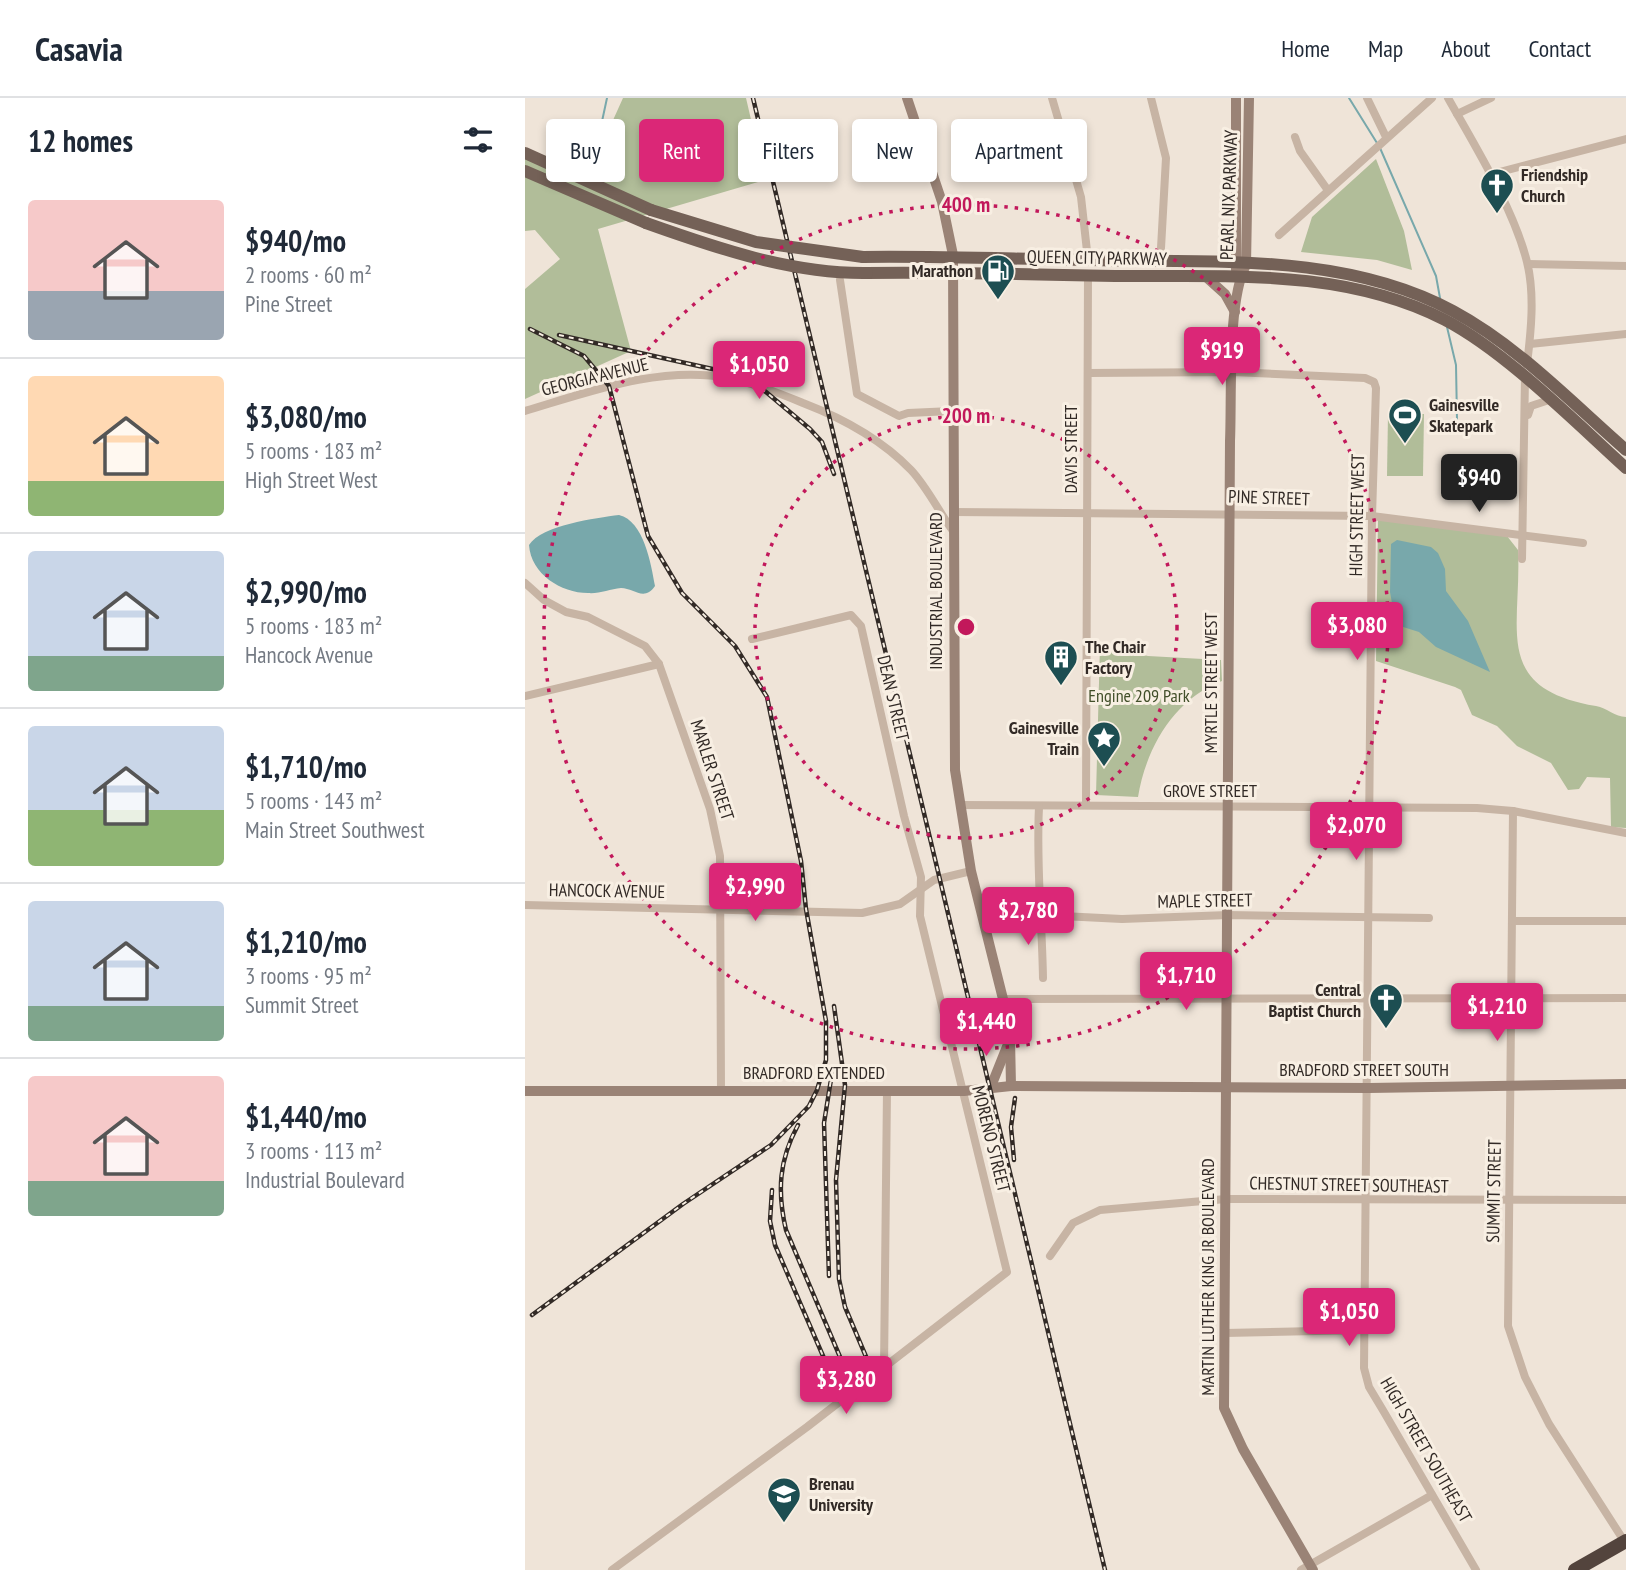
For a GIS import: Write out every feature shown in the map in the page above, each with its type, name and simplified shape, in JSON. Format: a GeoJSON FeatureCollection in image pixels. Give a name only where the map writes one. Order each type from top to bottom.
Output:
{"type":"FeatureCollection","features":[{"type":"Feature","properties":{"kind":"highway"},"geometry":{"type":"LineString","coordinates":[[1575,1570],[1625,1542]]}},
{"type":"Feature","properties":{"kind":"main road","name":"QUEEN CITY PARKWAY"},"geometry":{"type":"LineString","coordinates":[[525,153],[651,210],[756,242],[863,257],[953,255],[1240,265],[1321,269],[1360,276],[1410,292],[1459,314],[1527,362],[1626,450]]}},
{"type":"Feature","properties":{"kind":"main road","name":"QUEEN CITY PARKWAY"},"geometry":{"type":"LineString","coordinates":[[525,171],[646,223],[733,252],[818,269],[867,273],[1205,276],[1321,282],[1353,287],[1407,303],[1450,323],[1525,377],[1626,468]]}},
{"type":"Feature","properties":{"kind":"main road","name":"DAVIS STREET"},"geometry":{"type":"LineString","coordinates":[[1088,260],[1089,275]]}},
{"type":"Feature","properties":{"kind":"street","name":"INDUSTRIAL BOULEVARD"},"geometry":{"type":"LineString","coordinates":[[907,98],[942,202],[953,255],[954,723],[960,805],[971,871],[1003,999],[1010,1038],[1011,1086]]}},
{"type":"Feature","properties":{"kind":"street","name":"DAVIS STREET"},"geometry":{"type":"LineString","coordinates":[[1052,98],[1081,197],[1088,260]]}},
{"type":"Feature","properties":{"kind":"street"},"geometry":{"type":"LineString","coordinates":[[1151,98],[1166,158],[1161,248]]}},
{"type":"Feature","properties":{"kind":"street","name":"PEARL NIX PARKWAY"},"geometry":{"type":"LineString","coordinates":[[1236,98],[1240,265]]}},
{"type":"Feature","properties":{"kind":"street","name":"PEARL NIX PARKWAY"},"geometry":{"type":"LineString","coordinates":[[1239,279],[1249,98]]}},
{"type":"Feature","properties":{"kind":"street"},"geometry":{"type":"LineString","coordinates":[[1367,98],[1386,137]]}},
{"type":"Feature","properties":{"kind":"street"},"geometry":{"type":"LineString","coordinates":[[1279,235],[1327,189],[1432,98]]}},
{"type":"Feature","properties":{"kind":"street"},"geometry":{"type":"LineString","coordinates":[[1448,98],[1517,230],[1528,264],[1530,344],[1525,377],[1522,559]]}},
{"type":"Feature","properties":{"kind":"street"},"geometry":{"type":"LineString","coordinates":[[1457,114],[1491,98]]}},
{"type":"Feature","properties":{"kind":"street"},"geometry":{"type":"LineString","coordinates":[[1294,137],[1300,151],[1327,189]]}},
{"type":"Feature","properties":{"kind":"street"},"geometry":{"type":"LineString","coordinates":[[1488,175],[1626,139]]}},
{"type":"Feature","properties":{"kind":"street"},"geometry":{"type":"LineString","coordinates":[[1528,264],[1626,266]]}},
{"type":"Feature","properties":{"kind":"street","name":"DAVIS STREET"},"geometry":{"type":"LineString","coordinates":[[1086,805],[1089,275]]}},
{"type":"Feature","properties":{"kind":"street"},"geometry":{"type":"LineString","coordinates":[[1205,276],[1225,295],[1235,312]]}},
{"type":"Feature","properties":{"kind":"street"},"geometry":{"type":"LineString","coordinates":[[840,279],[857,394],[899,416],[908,412],[952,411]]}},
{"type":"Feature","properties":{"kind":"street","name":"MYRTLE STREET WEST"},"geometry":{"type":"LineString","coordinates":[[1227,1087],[1230,512],[1235,312],[1239,279]]}},
{"type":"Feature","properties":{"kind":"street"},"geometry":{"type":"LineString","coordinates":[[1530,344],[1626,334]]}},
{"type":"Feature","properties":{"kind":"street"},"geometry":{"type":"LineString","coordinates":[[1089,373],[1233,372]]}},
{"type":"Feature","properties":{"kind":"street","name":"HIGH STREET WEST"},"geometry":{"type":"LineString","coordinates":[[1233,372],[1357,378],[1374,382],[1376,388],[1372,516],[1369,1088]]}},
{"type":"Feature","properties":{"kind":"street","name":"GEORGIA AVENUE"},"geometry":{"type":"LineString","coordinates":[[525,411],[609,386],[656,377],[695,375],[751,383],[828,412],[894,455],[913,472],[953,531]]}},
{"type":"Feature","properties":{"kind":"street"},"geometry":{"type":"LineString","coordinates":[[1526,421],[1531,406],[1549,400]]}},
{"type":"Feature","properties":{"kind":"street","name":"PINE STREET"},"geometry":{"type":"LineString","coordinates":[[953,512],[1230,512],[1372,516],[1583,543]]}},
{"type":"Feature","properties":{"kind":"street","name":"MARLER STREET"},"geometry":{"type":"LineString","coordinates":[[525,583],[544,600],[566,612],[588,617],[624,633],[645,646],[659,664],[710,809],[720,856],[721,1091]]}},
{"type":"Feature","properties":{"kind":"street"},"geometry":{"type":"LineString","coordinates":[[525,592],[544,600]]}},
{"type":"Feature","properties":{"kind":"street","name":"DEAN STREET"},"geometry":{"type":"LineString","coordinates":[[752,639],[851,615],[861,626],[904,816],[915,848],[921,877],[920,890]]}},
{"type":"Feature","properties":{"kind":"street"},"geometry":{"type":"LineString","coordinates":[[525,696],[659,664]]}},
{"type":"Feature","properties":{"kind":"street","name":"GROVE STREET"},"geometry":{"type":"LineString","coordinates":[[960,805],[1371,807],[1513,811],[1626,833]]}},
{"type":"Feature","properties":{"kind":"street"},"geometry":{"type":"LineString","coordinates":[[1039,807],[1036,856],[1042,915],[1043,978]]}},
{"type":"Feature","properties":{"kind":"street","name":"SUMMIT STREET"},"geometry":{"type":"LineString","coordinates":[[1513,811],[1508,1326],[1525,1377],[1549,1424],[1625,1542]]}},
{"type":"Feature","properties":{"kind":"street","name":"HANCOCK AVENUE"},"geometry":{"type":"LineString","coordinates":[[525,905],[862,912],[900,904],[935,880],[971,871]]}},
{"type":"Feature","properties":{"kind":"street","name":"MORENO STREET"},"geometry":{"type":"LineString","coordinates":[[884,1369],[1007,1272],[920,916],[920,890]]}},
{"type":"Feature","properties":{"kind":"street","name":"MAPLE STREET"},"geometry":{"type":"LineString","coordinates":[[982,916],[1042,915],[1122,919],[1228,915],[1429,918]]}},
{"type":"Feature","properties":{"kind":"street"},"geometry":{"type":"LineString","coordinates":[[1512,921],[1626,921]]}},
{"type":"Feature","properties":{"kind":"street"},"geometry":{"type":"LineString","coordinates":[[1003,999],[1626,998]]}},
{"type":"Feature","properties":{"kind":"street"},"geometry":{"type":"LineString","coordinates":[[990,1089],[1010,1038]]}},
{"type":"Feature","properties":{"kind":"street","name":"BRADFORD STREET SOUTH"},"geometry":{"type":"LineString","coordinates":[[1103,1087],[1369,1088],[1626,1084]]}},
{"type":"Feature","properties":{"kind":"street","name":"BRADFORD EXTENDED"},"geometry":{"type":"LineString","coordinates":[[525,1091],[964,1091],[1011,1086],[1103,1087]]}},
{"type":"Feature","properties":{"kind":"street","name":"MARTIN LUTHER KING JR BOULEVARD"},"geometry":{"type":"LineString","coordinates":[[1227,1087],[1224,1408],[1308,1568]]}},
{"type":"Feature","properties":{"kind":"street","name":"HIGH STREET SOUTHEAST"},"geometry":{"type":"LineString","coordinates":[[1369,1088],[1364,1368],[1369,1387],[1476,1570]]}},
{"type":"Feature","properties":{"kind":"street"},"geometry":{"type":"LineString","coordinates":[[612,1570],[884,1369],[887,1090]]}},
{"type":"Feature","properties":{"kind":"street","name":"CHESTNUT STREET SOUTHEAST"},"geometry":{"type":"LineString","coordinates":[[1050,1255],[1073,1223],[1094,1212],[1226,1199],[1366,1202],[1626,1200]]}},
{"type":"Feature","properties":{"kind":"street"},"geometry":{"type":"LineString","coordinates":[[1225,1333],[1363,1330]]}},
{"type":"Feature","properties":{"kind":"street"},"geometry":{"type":"LineString","coordinates":[[1308,1568],[1432,1494]]}},
{"type":"Feature","properties":{"kind":"green space"},"geometry":{"type":"Polygon","coordinates":[[[623,98],[746,98],[751,119],[738,119],[738,182],[758,182],[598,229],[631,351],[525,399],[525,289],[560,259],[535,230],[525,231],[525,150],[546,156],[546,182],[625,182],[625,119],[614,119],[623,98]]]}},
{"type":"Feature","properties":{"kind":"green space"},"geometry":{"type":"Polygon","coordinates":[[[1376,159],[1404,231],[1412,270],[1377,260],[1301,252],[1312,217],[1376,159]]]}},
{"type":"Feature","properties":{"kind":"green space","name":"Gainesville Skatepark"},"geometry":{"type":"Polygon","coordinates":[[[1388,414],[1424,414],[1423,476],[1387,476],[1388,414]]]}},
{"type":"Feature","properties":{"kind":"green space"},"geometry":{"type":"Polygon","coordinates":[[[1378,520],[1507,536],[1518,550],[1517,629],[1519,651],[1526,670],[1540,685],[1563,697],[1626,717],[1626,828],[1611,827],[1610,778],[1587,777],[1579,789],[1568,790],[1551,763],[1517,746],[1497,726],[1472,715],[1461,690],[1376,661],[1378,520]]]}},
{"type":"Feature","properties":{"kind":"green space","name":"Engine 209 Park"},"geometry":{"type":"Polygon","coordinates":[[[1100,645],[1148,656],[1221,660],[1222,681],[1190,700],[1165,727],[1148,761],[1138,797],[1096,795],[1100,645]]]}},
{"type":"Feature","properties":{"kind":"water"},"geometry":{"type":"Polygon","coordinates":[[[619,515],[635,526],[645,544],[655,586],[651,591],[643,594],[621,588],[596,593],[568,590],[549,580],[535,565],[529,545],[545,532],[570,524],[619,515]]]}},
{"type":"Feature","properties":{"kind":"water"},"geometry":{"type":"Polygon","coordinates":[[[1397,540],[1431,547],[1438,553],[1445,569],[1446,591],[1468,621],[1490,672],[1436,647],[1419,632],[1400,626],[1395,620],[1390,592],[1391,544],[1397,540]]]}},
{"type":"Feature","properties":{"kind":"waterway"},"geometry":{"type":"LineString","coordinates":[[602,119],[607,98]]}},
{"type":"Feature","properties":{"kind":"waterway"},"geometry":{"type":"LineString","coordinates":[[1349,98],[1377,143]]}},
{"type":"Feature","properties":{"kind":"waterway"},"geometry":{"type":"LineString","coordinates":[[1380,148],[1436,276],[1440,298]]}},
{"type":"Feature","properties":{"kind":"waterway"},"geometry":{"type":"LineString","coordinates":[[1447,327],[1456,365],[1457,420]]}},
{"type":"Feature","properties":{"kind":"railway"},"geometry":{"type":"LineString","coordinates":[[753,98],[1105,1570]]}},
{"type":"Feature","properties":{"kind":"railway"},"geometry":{"type":"LineString","coordinates":[[530,329],[584,356],[609,386],[648,536],[682,593],[735,646],[767,697],[801,861],[806,909],[826,1021],[826,1060],[817,1090],[809,1106],[771,1145],[683,1204],[532,1315]]}},
{"type":"Feature","properties":{"kind":"railway"},"geometry":{"type":"LineString","coordinates":[[559,335],[735,374],[766,392],[810,429],[822,442],[834,474]]}},
{"type":"Feature","properties":{"kind":"railway"},"geometry":{"type":"LineString","coordinates":[[834,1006],[845,1085],[836,1180],[839,1279],[845,1307],[867,1359]]}},
{"type":"Feature","properties":{"kind":"railway"},"geometry":{"type":"LineString","coordinates":[[829,1276],[824,1123],[833,1067]]}},
{"type":"Feature","properties":{"kind":"railway"},"geometry":{"type":"LineString","coordinates":[[1014,1160],[1011,1127],[1015,1098]]}},
{"type":"Feature","properties":{"kind":"railway"},"geometry":{"type":"LineString","coordinates":[[798,1125],[783,1163],[783,1216],[786,1230],[846,1371]]}},
{"type":"Feature","properties":{"kind":"railway"},"geometry":{"type":"LineString","coordinates":[[772,1190],[770,1221],[775,1245],[833,1379]]}},
{"type":"Feature","properties":{"kind":"place","name":"Friendship Church"},"geometry":{"type":"Point","coordinates":[1497,215]}},
{"type":"Feature","properties":{"kind":"place","name":"Marathon"},"geometry":{"type":"Point","coordinates":[998,301]}},
{"type":"Feature","properties":{"kind":"place","name":"Gainesville Skatepark"},"geometry":{"type":"Point","coordinates":[1405,445]}},
{"type":"Feature","properties":{"kind":"place","name":"The Chair Factory"},"geometry":{"type":"Point","coordinates":[1061,687]}},
{"type":"Feature","properties":{"kind":"place","name":"Gainesville Train"},"geometry":{"type":"Point","coordinates":[1104,768]}},
{"type":"Feature","properties":{"kind":"place","name":"Central Baptist Church"},"geometry":{"type":"Point","coordinates":[1386,1030]}},
{"type":"Feature","properties":{"kind":"place","name":"Brenau University"},"geometry":{"type":"Point","coordinates":[784,1524]}}]}
